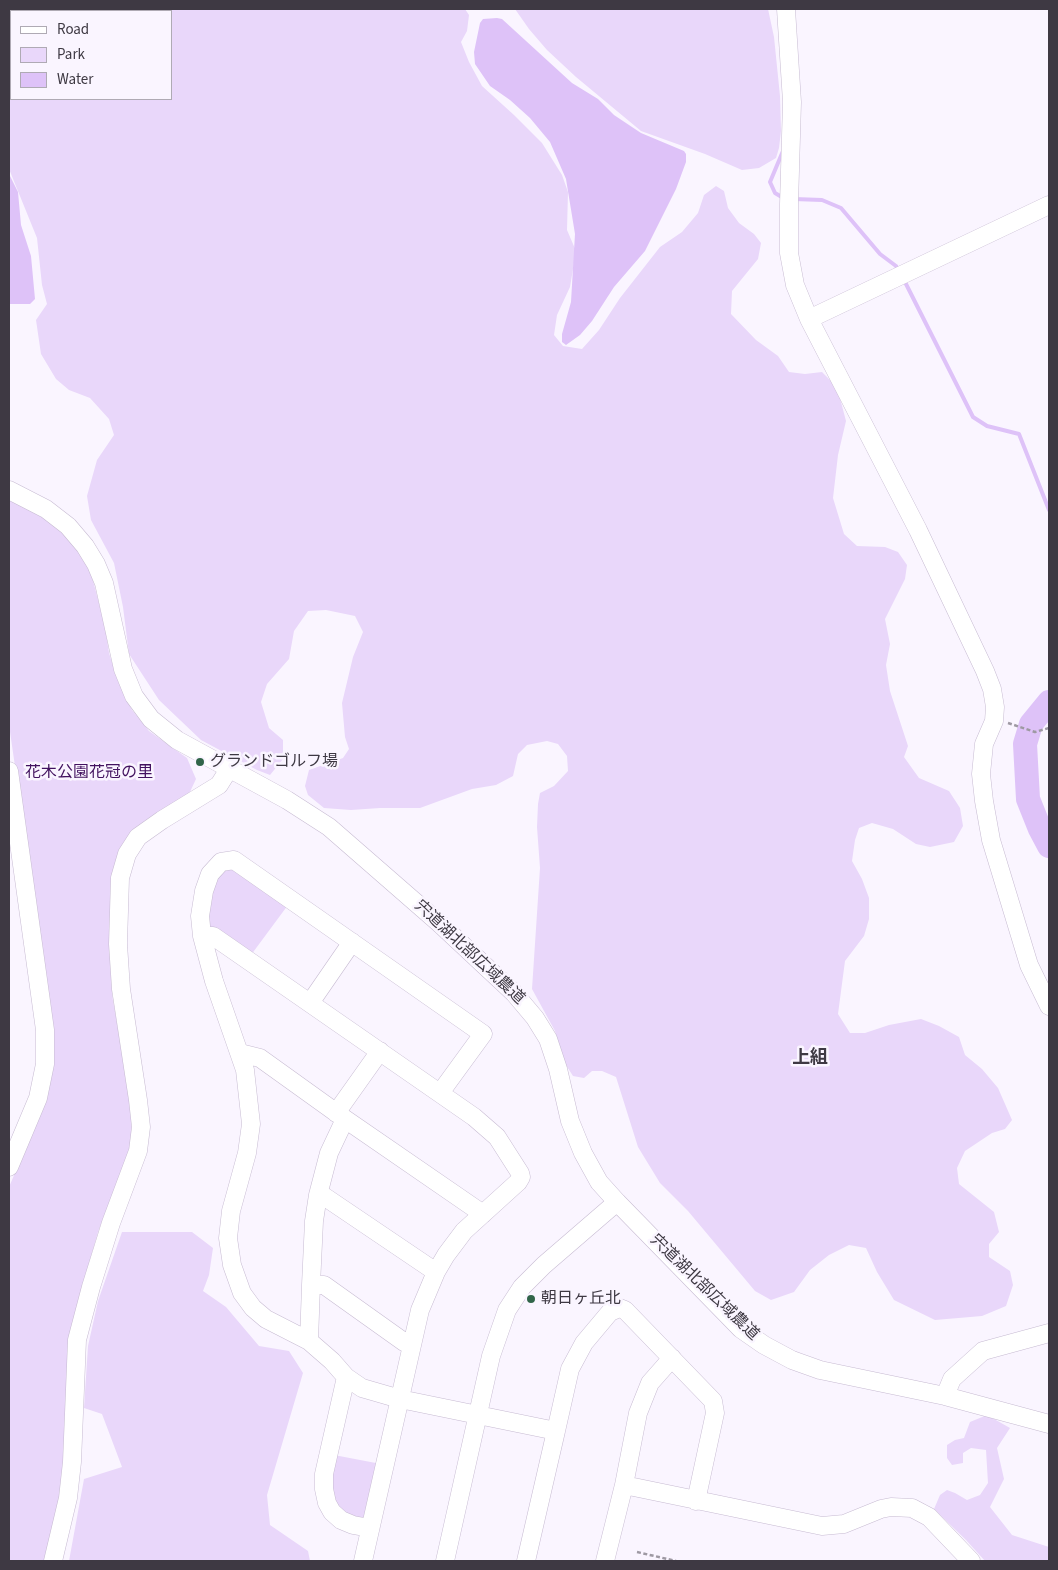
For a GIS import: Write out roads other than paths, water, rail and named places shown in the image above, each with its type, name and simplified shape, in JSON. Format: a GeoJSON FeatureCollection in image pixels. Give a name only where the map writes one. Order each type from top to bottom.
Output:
{"type":"FeatureCollection","features":[{"type":"Feature","properties":{"kind":"street"},"geometry":{"type":"LineString","coordinates":[[786,9],[792,102],[789,253],[795,285],[809,319],[918,530],[985,670],[992,690],[994,721],[984,744],[980,774],[991,840],[1029,965],[1049,1006]]}},
{"type":"Feature","properties":{"kind":"street"},"geometry":{"type":"LineString","coordinates":[[809,319],[1049,205]]}},
{"type":"Feature","properties":{"kind":"street","name":"宍道湖北部広域農道"},"geometry":{"type":"LineString","coordinates":[[9,490],[46,509],[68,526],[89,552],[104,583],[123,669],[134,696],[151,719],[177,740],[287,800],[329,827],[438,922],[514,992],[535,1018],[548,1039],[558,1069],[570,1122],[583,1154],[599,1182],[741,1329],[764,1345],[792,1360],[820,1370],[945,1396],[1049,1424]]}},
{"type":"Feature","properties":{"kind":"street"},"geometry":{"type":"LineString","coordinates":[[53,1561],[68,1498],[72,1462],[78,1340],[91,1287],[111,1223],[138,1151],[140,1127],[138,1100],[121,989],[118,944],[120,878],[126,854],[138,837],[219,785],[229,769]]}},
{"type":"Feature","properties":{"kind":"street"},"geometry":{"type":"LineString","coordinates":[[9,771],[45,1030],[46,1064],[38,1098],[9,1167]]}},
{"type":"Feature","properties":{"kind":"street"},"geometry":{"type":"LineString","coordinates":[[440,1093],[483,1034],[234,860],[221,862],[210,874],[204,891],[200,916],[202,936],[214,981],[246,1070],[251,1124],[247,1153],[231,1211],[228,1238],[232,1265],[242,1293],[266,1319],[309,1341],[332,1361],[346,1377],[362,1388],[400,1399],[556,1430]]}},
{"type":"Feature","properties":{"kind":"street"},"geometry":{"type":"LineString","coordinates":[[202,936],[213,936],[440,1093],[497,1137],[520,1173],[521,1177],[518,1182],[464,1231],[436,1272],[420,1310],[363,1561]]}},
{"type":"Feature","properties":{"kind":"street"},"geometry":{"type":"LineString","coordinates":[[310,1003],[352,942]]}},
{"type":"Feature","properties":{"kind":"street"},"geometry":{"type":"LineString","coordinates":[[309,1341],[314,1221],[318,1195],[340,1116],[380,1051]]}},
{"type":"Feature","properties":{"kind":"street"},"geometry":{"type":"LineString","coordinates":[[240,1053],[260,1058],[340,1116],[483,1214]]}},
{"type":"Feature","properties":{"kind":"street"},"geometry":{"type":"LineString","coordinates":[[318,1195],[325,1197],[436,1272]]}},
{"type":"Feature","properties":{"kind":"street"},"geometry":{"type":"LineString","coordinates":[[445,1561],[491,1356],[507,1310],[522,1287],[544,1265],[617,1202]]}},
{"type":"Feature","properties":{"kind":"street"},"geometry":{"type":"LineString","coordinates":[[311,1285],[324,1285],[404,1342],[411,1345]]}},
{"type":"Feature","properties":{"kind":"street"},"geometry":{"type":"LineString","coordinates":[[526,1561],[570,1369],[584,1343],[610,1312],[620,1308],[625,1310],[710,1396],[715,1406],[696,1501]]}},
{"type":"Feature","properties":{"kind":"street"},"geometry":{"type":"LineString","coordinates":[[945,1396],[952,1379],[983,1351],[1049,1333]]}},
{"type":"Feature","properties":{"kind":"street"},"geometry":{"type":"LineString","coordinates":[[605,1561],[624,1484],[638,1413],[650,1383],[672,1358]]}},
{"type":"Feature","properties":{"kind":"street"},"geometry":{"type":"LineString","coordinates":[[346,1377],[324,1474],[324,1490],[327,1504],[332,1512],[341,1520],[353,1525],[370,1528]]}},
{"type":"Feature","properties":{"kind":"street"},"geometry":{"type":"LineString","coordinates":[[624,1484],[696,1501],[822,1526],[844,1524],[881,1509],[891,1507],[912,1508],[929,1518],[970,1561]]}},
{"type":"Feature","properties":{"kind":"water"},"geometry":{"type":"Polygon","coordinates":[[[483,19],[502,19],[572,83],[598,99],[614,115],[641,133],[684,151],[686,154],[686,162],[676,189],[645,251],[614,287],[592,321],[580,335],[566,345],[562,342],[562,334],[571,302],[575,234],[566,179],[550,142],[530,118],[510,100],[490,86],[475,64],[474,52],[480,23],[483,19]]]}},
{"type":"Feature","properties":{"kind":"water"},"geometry":{"type":"Polygon","coordinates":[[[9,174],[18,192],[21,225],[31,256],[35,299],[30,304],[9,304],[9,174]]]}},
{"type":"Feature","properties":{"kind":"waterway"},"geometry":{"type":"LineString","coordinates":[[783,151],[770,182],[775,193],[785,199]]}},
{"type":"Feature","properties":{"kind":"waterway"},"geometry":{"type":"LineString","coordinates":[[794,199],[822,200],[841,208],[880,254],[896,266],[899,272]]}},
{"type":"Feature","properties":{"kind":"waterway"},"geometry":{"type":"LineString","coordinates":[[904,280],[973,417],[987,426],[1019,434],[1049,510]]}},
{"type":"Feature","properties":{"kind":"waterway"},"geometry":{"type":"LineString","coordinates":[[1049,702],[1031,724],[1025,744],[1028,799],[1049,846]]}},
{"type":"Feature","properties":{"kind":"place","name":"グランドゴルフ場"},"geometry":{"type":"Point","coordinates":[200,762]}},
{"type":"Feature","properties":{"kind":"place","name":"朝日ヶ丘北"},"geometry":{"type":"Point","coordinates":[531,1299]}},
{"type":"Feature","properties":{"kind":"district","name":"上組"},"geometry":{"type":"Point","coordinates":[810,1059]}},
{"type":"Feature","properties":{"kind":"park label","name":"花木公園花冠の里"},"geometry":{"type":"Point","coordinates":[89,773]}}]}
